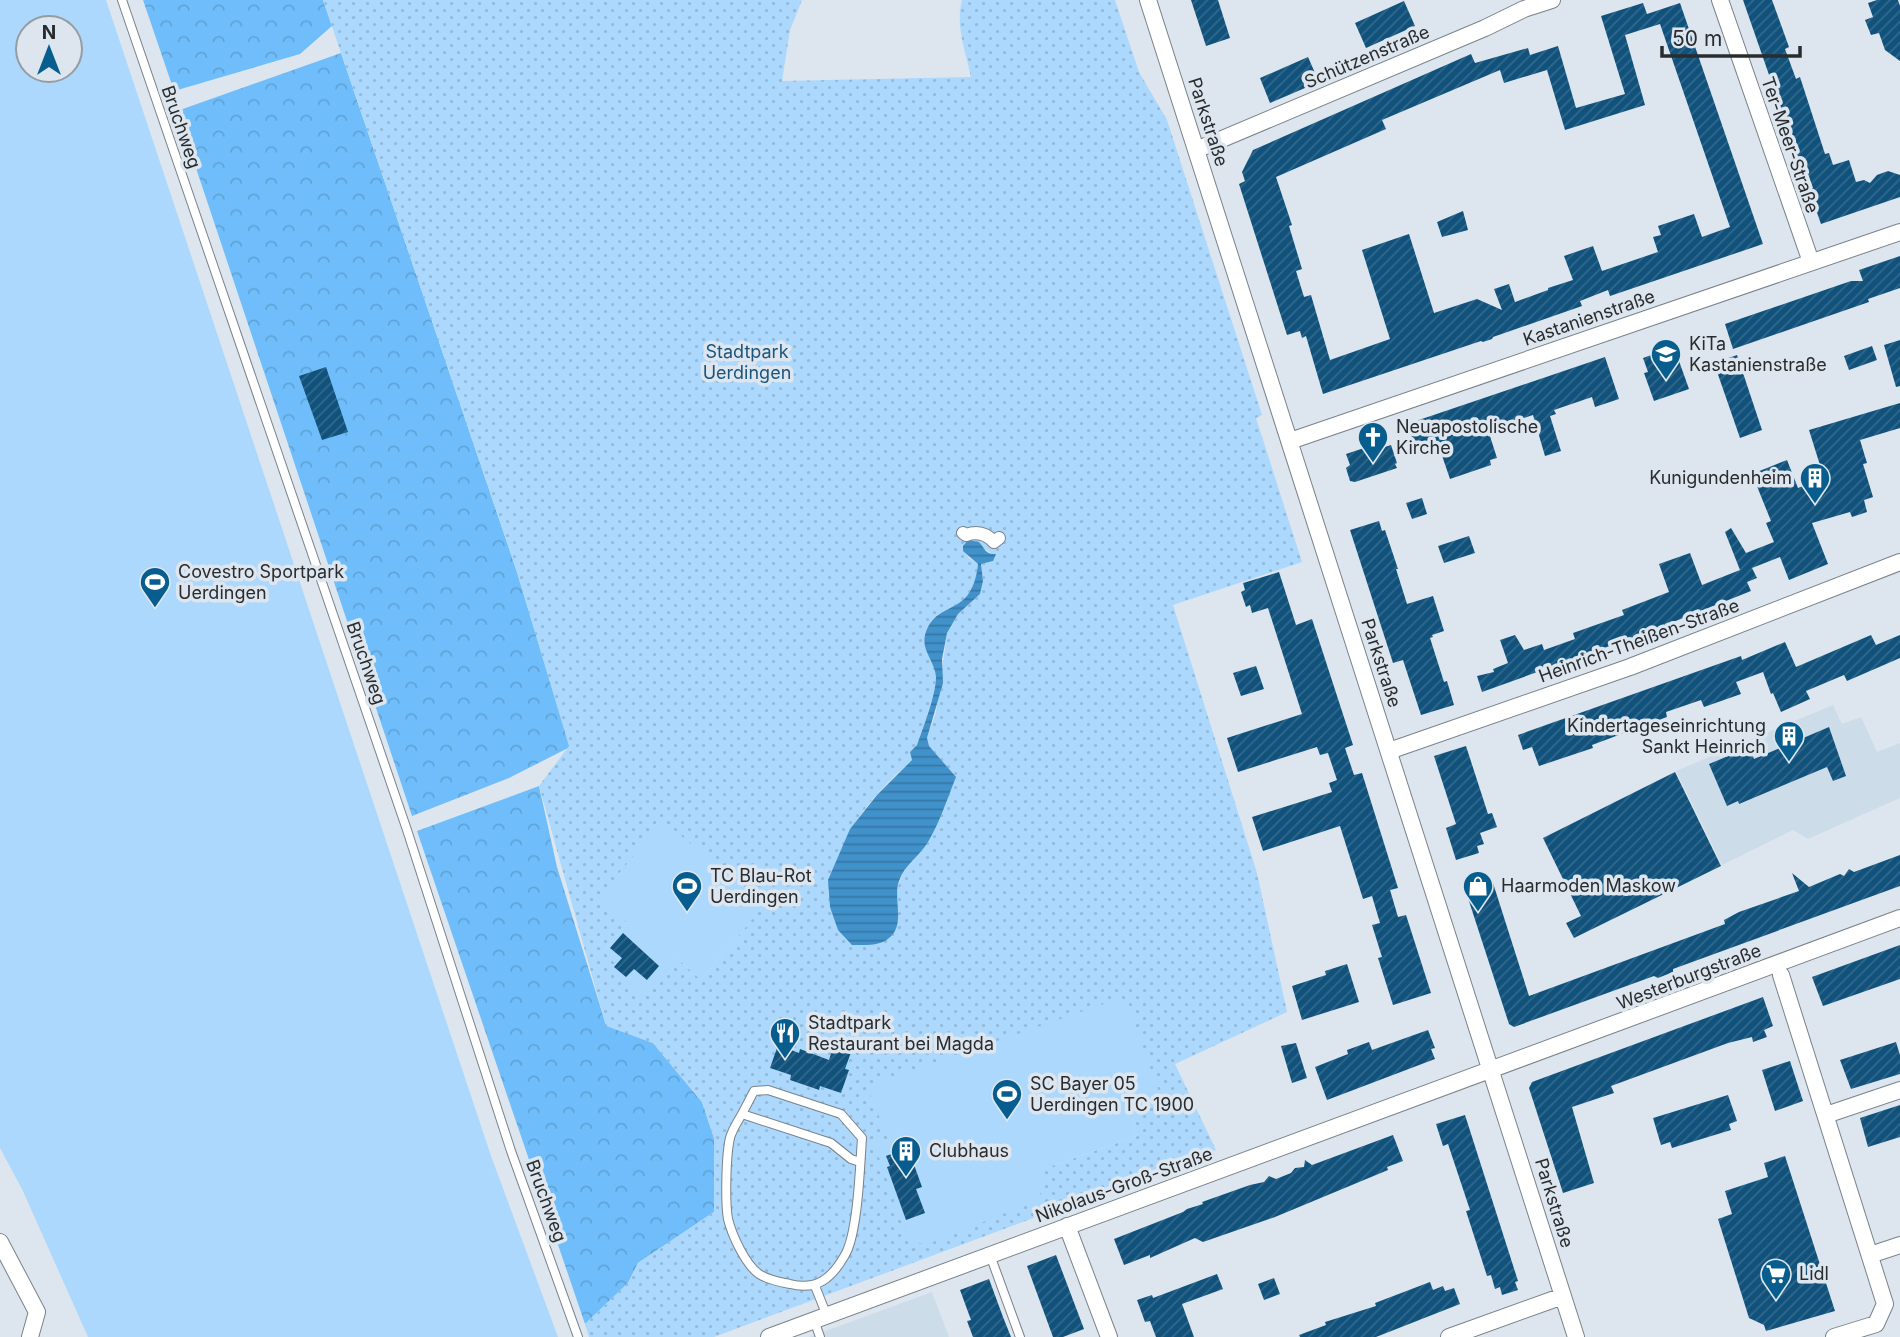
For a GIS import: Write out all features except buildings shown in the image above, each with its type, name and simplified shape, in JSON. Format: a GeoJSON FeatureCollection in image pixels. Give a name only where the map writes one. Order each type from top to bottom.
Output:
{"type":"FeatureCollection","features":[{"type":"Feature","properties":{"kind":"street","name":"Parkstraße"},"geometry":{"type":"LineString","coordinates":[[1148,0],[1576,1337]]}},
{"type":"Feature","properties":{"kind":"street","name":"Schützenstraße"},"geometry":{"type":"LineString","coordinates":[[1196,150],[1524,9],[1552,0]]}},
{"type":"Feature","properties":{"kind":"street","name":"Ter-Meer-Straße"},"geometry":{"type":"LineString","coordinates":[[1720,0],[1811,262]]}},
{"type":"Feature","properties":{"kind":"street","name":"Kastanienstraße"},"geometry":{"type":"LineString","coordinates":[[1290,441],[1900,232]]}},
{"type":"Feature","properties":{"kind":"street"},"geometry":{"type":"LineString","coordinates":[[963,533],[982,534],[994,542],[999,538]]}},
{"type":"Feature","properties":{"kind":"street","name":"Heinrich-Theißen-Straße"},"geometry":{"type":"LineString","coordinates":[[1389,751],[1630,667],[1900,562]]}},
{"type":"Feature","properties":{"kind":"street","name":"Westerburgstraße"},"geometry":{"type":"LineString","coordinates":[[1492,1071],[1900,918]]}},
{"type":"Feature","properties":{"kind":"street"},"geometry":{"type":"LineString","coordinates":[[1781,975],[1885,1304],[1876,1324],[1834,1337]]}},
{"type":"Feature","properties":{"kind":"street","name":"Nikolaus-Groß-Straße"},"geometry":{"type":"LineString","coordinates":[[769,1337],[1492,1071]]}},
{"type":"Feature","properties":{"kind":"street"},"geometry":{"type":"LineString","coordinates":[[1826,1115],[1900,1090]]}},
{"type":"Feature","properties":{"kind":"street"},"geometry":{"type":"LineString","coordinates":[[1067,1226],[1109,1337]]}},
{"type":"Feature","properties":{"kind":"street"},"geometry":{"type":"LineString","coordinates":[[0,1242],[37,1312],[30,1337]]}},
{"type":"Feature","properties":{"kind":"street"},"geometry":{"type":"LineString","coordinates":[[1870,1255],[1900,1245]]}},
{"type":"Feature","properties":{"kind":"street"},"geometry":{"type":"LineString","coordinates":[[1449,1337],[1563,1296]]}},
{"type":"Feature","properties":{"kind":"lane","name":"Bruchweg"},"geometry":{"type":"LineString","coordinates":[[122,0],[407,830],[511,1151],[578,1337]]}},
{"type":"Feature","properties":{"kind":"lane"},"geometry":{"type":"LineString","coordinates":[[768,1090],[841,1114],[862,1138],[855,1221],[847,1253],[816,1286],[797,1286],[777,1281],[760,1274],[746,1260],[728,1218],[727,1190],[730,1137],[742,1114],[754,1091],[768,1090]]}},
{"type":"Feature","properties":{"kind":"lane"},"geometry":{"type":"LineString","coordinates":[[742,1114],[831,1143],[851,1159],[860,1162]]}},
{"type":"Feature","properties":{"kind":"lane"},"geometry":{"type":"LineString","coordinates":[[990,1255],[1020,1337]]}},
{"type":"Feature","properties":{"kind":"lane"},"geometry":{"type":"LineString","coordinates":[[816,1286],[820,1337]]}},
{"type":"Feature","properties":{"kind":"shaded area"},"geometry":{"type":"Polygon","coordinates":[[[968,540],[979,542],[987,552],[996,554],[993,561],[981,564],[983,581],[980,594],[958,614],[947,633],[942,659],[943,683],[927,738],[929,746],[956,777],[932,834],[899,881],[898,922],[893,934],[879,943],[852,945],[838,930],[830,907],[828,880],[850,829],[877,795],[912,760],[910,752],[917,745],[929,711],[936,677],[925,646],[925,635],[932,621],[964,599],[972,587],[978,564],[963,551],[968,540]]]}},
{"type":"Feature","properties":{"kind":"shaded area"},"geometry":{"type":"Polygon","coordinates":[[[1833,705],[1842,724],[1861,717],[1877,752],[1900,743],[1900,798],[1808,839],[1793,830],[1722,865],[1676,771],[1833,705]]]}},
{"type":"Feature","properties":{"kind":"shaded area"},"geometry":{"type":"Polygon","coordinates":[[[932,1292],[949,1337],[809,1337],[932,1292]]]}},
{"type":"Feature","properties":{"kind":"green space","name":"Covestro Sportpark Uerdingen"},"geometry":{"type":"Polygon","coordinates":[[[0,0],[106,0],[491,1156],[558,1337],[88,1337],[22,1189],[0,1148],[0,0]]]}},
{"type":"Feature","properties":{"kind":"green space"},"geometry":{"type":"Polygon","coordinates":[[[143,0],[323,0],[332,26],[300,54],[174,91],[143,0]]]}},
{"type":"Feature","properties":{"kind":"green space","name":"Stadtpark Uerdingen"},"geometry":{"type":"Polygon","coordinates":[[[323,0],[802,0],[790,30],[782,81],[971,77],[960,30],[962,0],[1115,0],[1139,72],[1167,120],[1262,415],[1256,418],[1302,562],[1173,605],[1257,873],[1287,1012],[1175,1064],[1216,1150],[714,1337],[589,1337],[585,1324],[628,1283],[638,1263],[714,1212],[714,1138],[702,1102],[653,1043],[606,1026],[539,786],[569,746],[516,569],[323,0]],[[965,543],[963,549],[969,558],[978,564],[976,578],[967,596],[932,620],[925,635],[925,646],[936,677],[929,711],[917,745],[910,752],[912,760],[863,812],[843,849],[841,848],[882,942],[894,928],[897,892],[902,876],[931,835],[955,777],[929,746],[927,738],[936,712],[947,633],[958,614],[980,594],[983,581],[981,564],[992,561],[995,556],[982,547],[965,543]],[[765,904],[628,923],[603,951],[677,958],[701,980],[765,904]],[[800,1050],[790,1080],[818,1090],[829,1060],[800,1050]],[[1160,1095],[888,1139],[874,1145],[1046,1168],[1137,1136],[1129,1107],[1160,1095]]]}},
{"type":"Feature","properties":{"kind":"green space"},"geometry":{"type":"Polygon","coordinates":[[[341,53],[516,569],[570,747],[509,778],[412,816],[177,111],[341,53]]]}},
{"type":"Feature","properties":{"kind":"green space"},"geometry":{"type":"Polygon","coordinates":[[[539,786],[557,867],[606,1025],[653,1043],[702,1102],[714,1138],[714,1212],[638,1263],[628,1283],[585,1324],[417,831],[539,786]]]}},
{"type":"Feature","properties":{"kind":"green space","name":"TC Blau-Rot Uerdingen"},"geometry":{"type":"Polygon","coordinates":[[[663,821],[765,904],[701,980],[677,958],[644,997],[611,969],[615,963],[603,951],[628,923],[598,898],[663,821]]]}},
{"type":"Feature","properties":{"kind":"green space","name":"SC Bayer 05 Uerdingen TC 1900"},"geometry":{"type":"Polygon","coordinates":[[[1118,999],[1128,1005],[1160,1095],[1129,1107],[1137,1136],[1046,1168],[1039,1200],[925,1245],[909,1239],[874,1144],[888,1139],[870,1094],[879,1082],[1118,999]]]}},
{"type":"Feature","properties":{"kind":"place","name":"KiTa Kastanienstraße"},"geometry":{"type":"Point","coordinates":[1666,381]}},
{"type":"Feature","properties":{"kind":"place","name":"Neuapostolische Kirche"},"geometry":{"type":"Point","coordinates":[1373,464]}},
{"type":"Feature","properties":{"kind":"place","name":"Kunigundenheim"},"geometry":{"type":"Point","coordinates":[1815,505]}},
{"type":"Feature","properties":{"kind":"place","name":"Covestro Sportpark Uerdingen"},"geometry":{"type":"Point","coordinates":[155,609]}},
{"type":"Feature","properties":{"kind":"place","name":"Kindertageseinrichtung Sankt Heinrich"},"geometry":{"type":"Point","coordinates":[1789,763]}},
{"type":"Feature","properties":{"kind":"place","name":"TC Blau-Rot Uerdingen"},"geometry":{"type":"Point","coordinates":[687,913]}},
{"type":"Feature","properties":{"kind":"place","name":"Haarmoden Maskow"},"geometry":{"type":"Point","coordinates":[1478,913]}},
{"type":"Feature","properties":{"kind":"place","name":"Stadtpark Restaurant bei Magda"},"geometry":{"type":"Point","coordinates":[785,1060]}},
{"type":"Feature","properties":{"kind":"place","name":"SC Bayer 05 Uerdingen TC 1900"},"geometry":{"type":"Point","coordinates":[1007,1121]}},
{"type":"Feature","properties":{"kind":"place","name":"Clubhaus"},"geometry":{"type":"Point","coordinates":[906,1178]}},
{"type":"Feature","properties":{"kind":"place","name":"Lidl"},"geometry":{"type":"Point","coordinates":[1776,1301]}}]}
